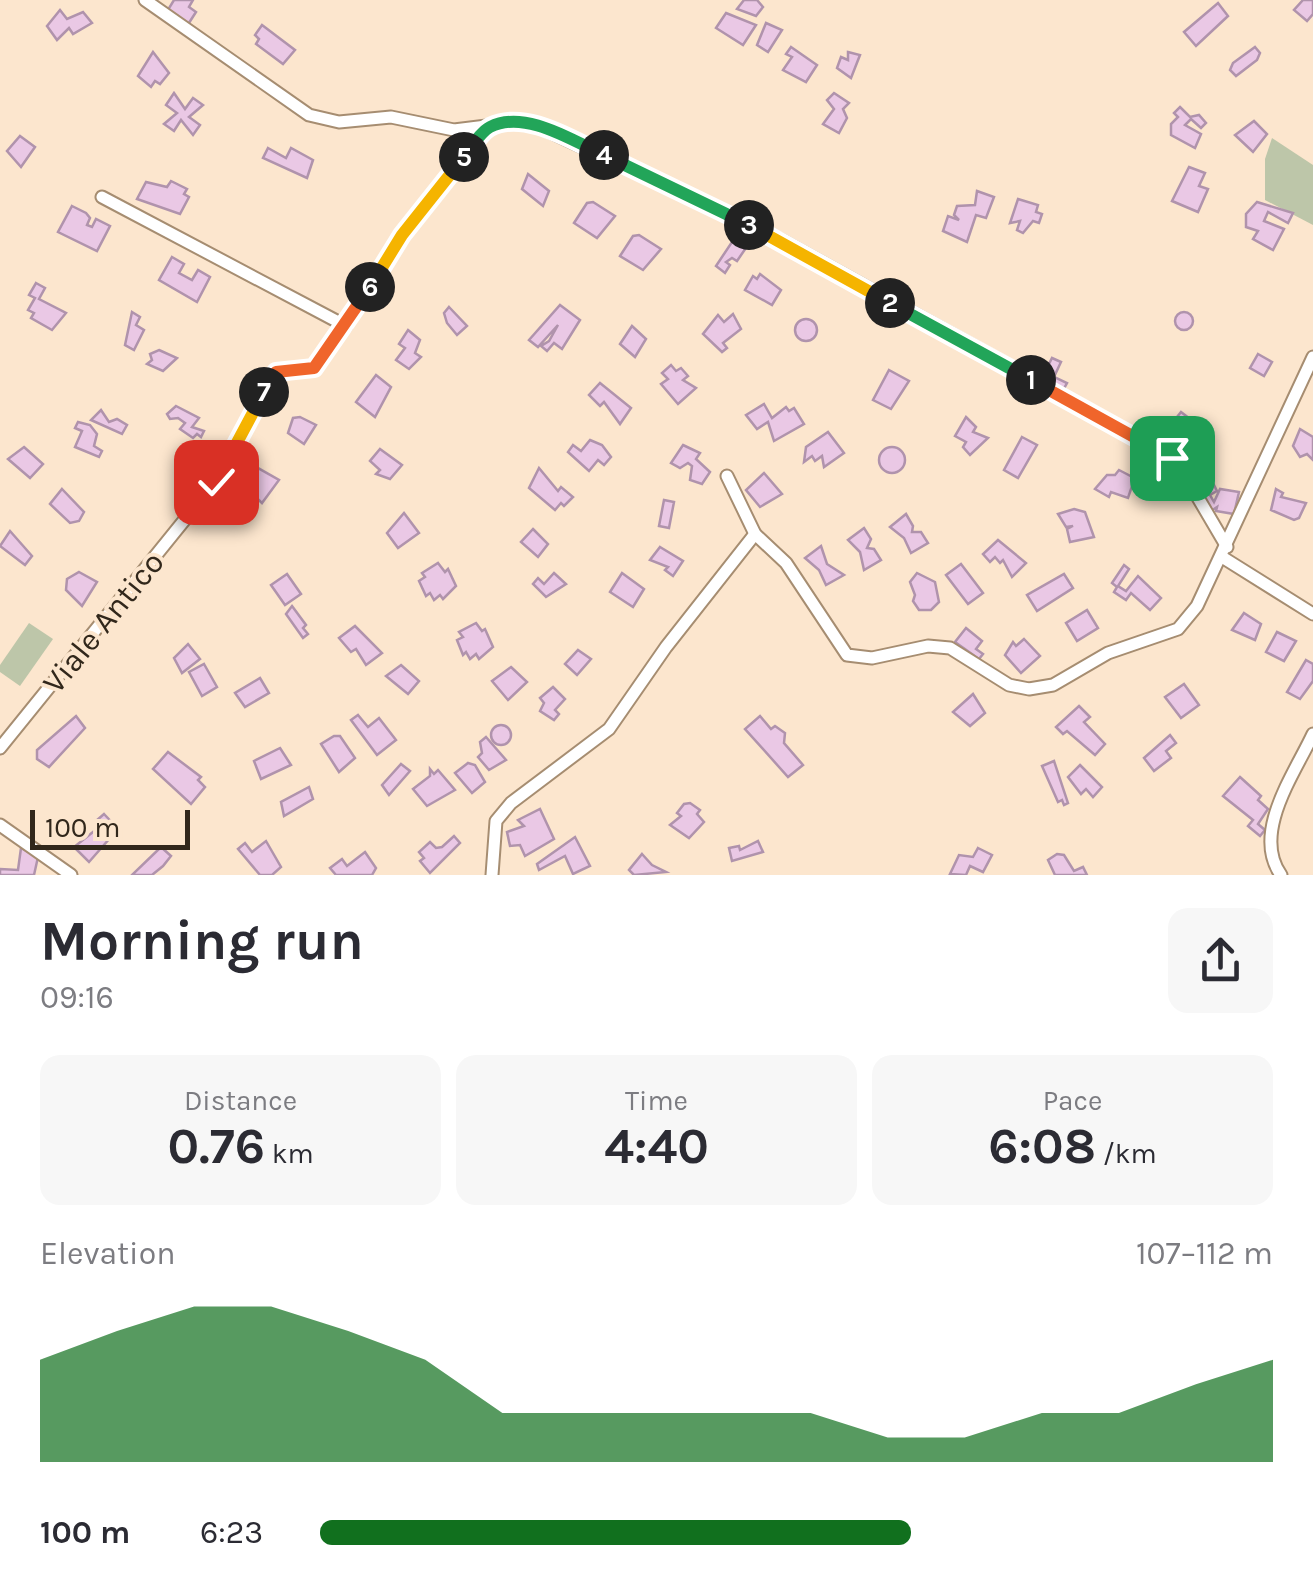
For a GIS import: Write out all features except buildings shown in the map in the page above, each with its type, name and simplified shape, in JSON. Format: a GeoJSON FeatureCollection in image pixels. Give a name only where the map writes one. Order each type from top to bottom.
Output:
{"type":"FeatureCollection","features":[{"type":"Feature","properties":{"kind":"street"},"geometry":{"type":"LineString","coordinates":[[145,0],[309,116],[339,122],[391,117],[454,130],[511,123],[535,125],[619,161],[780,240],[1156,447],[1180,466],[1224,552],[1249,576],[1313,614]]}},
{"type":"Feature","properties":{"kind":"street","name":"Viale Antico"},"geometry":{"type":"LineString","coordinates":[[0,748],[216,482],[276,372],[314,368],[346,326],[402,235],[488,128]]}},
{"type":"Feature","properties":{"kind":"street"},"geometry":{"type":"LineString","coordinates":[[102,198],[346,326]]}},
{"type":"Feature","properties":{"kind":"street"},"geometry":{"type":"LineString","coordinates":[[727,476],[755,534],[786,563],[847,655],[872,658],[928,646],[950,648],[1009,686],[1052,686],[1108,653],[1178,630],[1241,519],[1313,357]]}},
{"type":"Feature","properties":{"kind":"street"},"geometry":{"type":"LineString","coordinates":[[492,875],[496,821],[511,803],[609,729],[666,647],[755,534]]}},
{"type":"Feature","properties":{"kind":"street"},"geometry":{"type":"LineString","coordinates":[[1281,875],[1269,842],[1277,811],[1313,734]]}},
{"type":"Feature","properties":{"kind":"street"},"geometry":{"type":"LineString","coordinates":[[0,825],[71,875]]}},
{"type":"Feature","properties":{"kind":"green space"},"geometry":{"type":"Polygon","coordinates":[[[1272,138],[1313,165],[1313,225],[1265,200],[1265,159],[1272,138]]]}},
{"type":"Feature","properties":{"kind":"green space"},"geometry":{"type":"Polygon","coordinates":[[[29,623],[53,639],[20,686],[0,672],[0,665],[29,623]]]}},
{"type":"Feature","properties":{"kind":"route"},"geometry":{"type":"LineString","coordinates":[[216,482],[276,372],[288,368],[306,372],[314,368],[346,326],[402,235],[488,128],[511,123],[535,125],[619,161],[780,240],[1172,458]]}}]}
